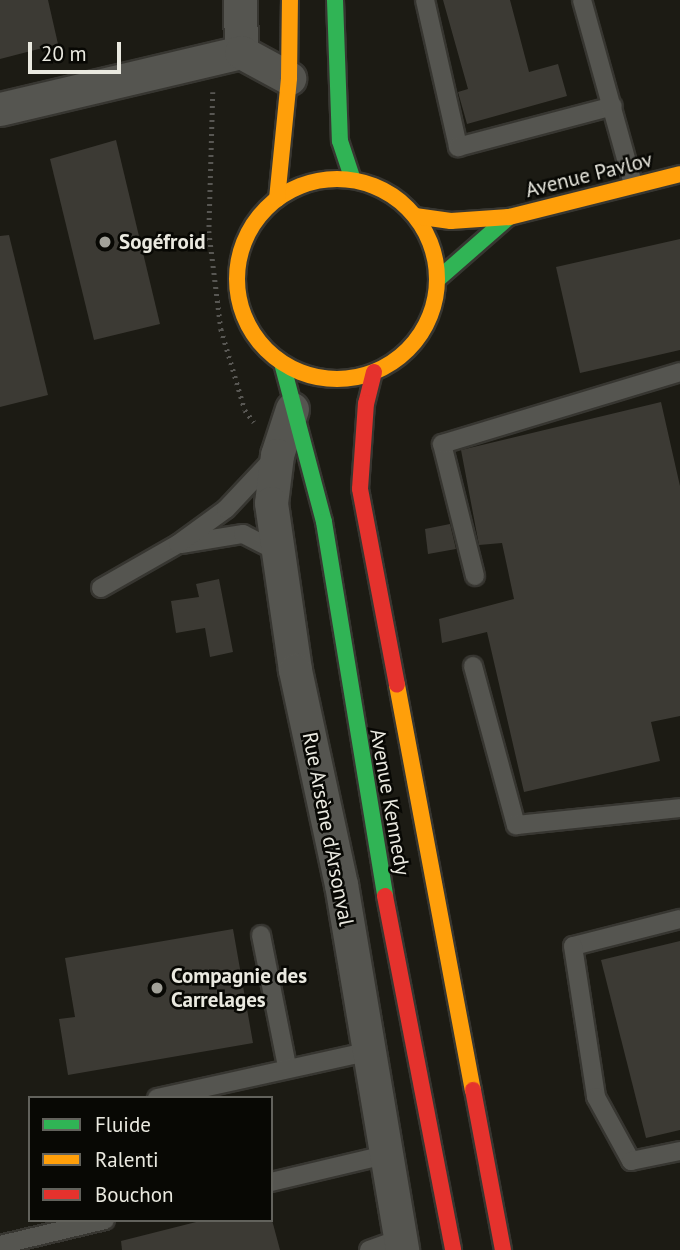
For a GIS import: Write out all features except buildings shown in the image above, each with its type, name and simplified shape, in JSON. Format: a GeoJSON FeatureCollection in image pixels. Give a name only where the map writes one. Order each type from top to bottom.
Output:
{"type":"FeatureCollection","features":[{"type":"Feature","properties":{"kind":"main road"},"geometry":{"type":"LineString","coordinates":[[276,199],[289,78],[290,0]]}},
{"type":"Feature","properties":{"kind":"main road"},"geometry":{"type":"LineString","coordinates":[[335,0],[340,141],[353,180]]}},
{"type":"Feature","properties":{"kind":"main road","name":"Avenue Pavlov"},"geometry":{"type":"LineString","coordinates":[[415,216],[451,221],[509,217],[680,174]]}},
{"type":"Feature","properties":{"kind":"main road"},"geometry":{"type":"LineString","coordinates":[[326,179],[353,180],[398,199],[415,216],[428,236],[437,281],[432,309],[419,336],[399,357],[374,372],[343,379],[311,376],[282,363],[253,332],[243,314],[237,282],[241,251],[254,222],[276,199],[326,179]]}},
{"type":"Feature","properties":{"kind":"main road","name":"Avenue Pavlov"},"geometry":{"type":"LineString","coordinates":[[437,281],[509,217]]}},
{"type":"Feature","properties":{"kind":"main road","name":"Avenue Kennedy"},"geometry":{"type":"LineString","coordinates":[[282,363],[324,522],[374,842],[453,1250]]}},
{"type":"Feature","properties":{"kind":"main road","name":"Avenue Kennedy"},"geometry":{"type":"LineString","coordinates":[[374,372],[363,425],[360,489],[503,1250]]}},
{"type":"Feature","properties":{"kind":"street"},"geometry":{"type":"LineString","coordinates":[[227,55],[240,0]]}},
{"type":"Feature","properties":{"kind":"street"},"geometry":{"type":"LineString","coordinates":[[0,108],[227,55],[289,78]]}},
{"type":"Feature","properties":{"kind":"street","name":"Rue Arsène d'Arsonval"},"geometry":{"type":"LineString","coordinates":[[292,409],[276,455],[271,503],[295,670],[341,884],[366,1052],[401,1244]]}},
{"type":"Feature","properties":{"kind":"lane"},"geometry":{"type":"LineString","coordinates":[[425,0],[458,147],[613,106]]}},
{"type":"Feature","properties":{"kind":"lane"},"geometry":{"type":"LineString","coordinates":[[582,0],[633,184]]}},
{"type":"Feature","properties":{"kind":"lane"},"geometry":{"type":"LineString","coordinates":[[475,576],[442,444],[680,372]]}},
{"type":"Feature","properties":{"kind":"lane"},"geometry":{"type":"LineString","coordinates":[[101,588],[178,544],[226,509],[276,455]]}},
{"type":"Feature","properties":{"kind":"lane"},"geometry":{"type":"LineString","coordinates":[[178,544],[243,534],[278,552]]}},
{"type":"Feature","properties":{"kind":"lane"},"geometry":{"type":"LineString","coordinates":[[473,666],[516,825],[680,808]]}},
{"type":"Feature","properties":{"kind":"lane"},"geometry":{"type":"LineString","coordinates":[[680,919],[573,946],[596,1097],[631,1161],[680,1151]]}},
{"type":"Feature","properties":{"kind":"lane"},"geometry":{"type":"LineString","coordinates":[[261,935],[287,1066]]}},
{"type":"Feature","properties":{"kind":"lane"},"geometry":{"type":"LineString","coordinates":[[165,1096],[287,1066],[366,1052]]}},
{"type":"Feature","properties":{"kind":"lane"},"geometry":{"type":"LineString","coordinates":[[273,1182],[385,1155]]}},
{"type":"Feature","properties":{"kind":"lane"},"geometry":{"type":"LineString","coordinates":[[0,1245],[96,1222]]}},
{"type":"Feature","properties":{"kind":"lane"},"geometry":{"type":"LineString","coordinates":[[369,1250],[401,1244]]}},
{"type":"Feature","properties":{"kind":"path"},"geometry":{"type":"LineString","coordinates":[[227,55],[209,232],[221,329],[245,410],[276,455]]}},
{"type":"Feature","properties":{"kind":"traffic: fast"},"geometry":{"type":"LineString","coordinates":[[335,0],[340,141],[353,180]]}},
{"type":"Feature","properties":{"kind":"traffic: fast"},"geometry":{"type":"LineString","coordinates":[[437,280],[509,217]]}},
{"type":"Feature","properties":{"kind":"traffic: fast"},"geometry":{"type":"LineString","coordinates":[[282,363],[324,522],[385,896]]}},
{"type":"Feature","properties":{"kind":"traffic: slow"},"geometry":{"type":"LineString","coordinates":[[277,199],[289,78],[290,0]]}},
{"type":"Feature","properties":{"kind":"traffic: slow"},"geometry":{"type":"LineString","coordinates":[[415,216],[451,221],[509,217],[680,174]]}},
{"type":"Feature","properties":{"kind":"traffic: slow"},"geometry":{"type":"LineString","coordinates":[[337,179],[375,187],[392,196],[407,209],[420,224],[429,241],[437,279],[429,317],[420,334],[407,349],[392,362],[375,371],[337,379],[299,371],[282,362],[267,349],[254,334],[245,317],[237,279],[245,241],[254,224],[267,209],[282,196],[299,187],[337,179]]}},
{"type":"Feature","properties":{"kind":"traffic: slow"},"geometry":{"type":"LineString","coordinates":[[397,685],[473,1090]]}},
{"type":"Feature","properties":{"kind":"traffic: jam"},"geometry":{"type":"LineString","coordinates":[[374,372],[366,403],[360,489],[397,685]]}},
{"type":"Feature","properties":{"kind":"traffic: jam"},"geometry":{"type":"LineString","coordinates":[[385,896],[453,1250]]}},
{"type":"Feature","properties":{"kind":"traffic: jam"},"geometry":{"type":"LineString","coordinates":[[473,1090],[503,1250]]}},
{"type":"Feature","properties":{"kind":"place","name":"Sogéfroid"},"geometry":{"type":"Point","coordinates":[105,242]}},
{"type":"Feature","properties":{"kind":"place","name":"Compagnie des Carrelages"},"geometry":{"type":"Point","coordinates":[157,988]}}]}
